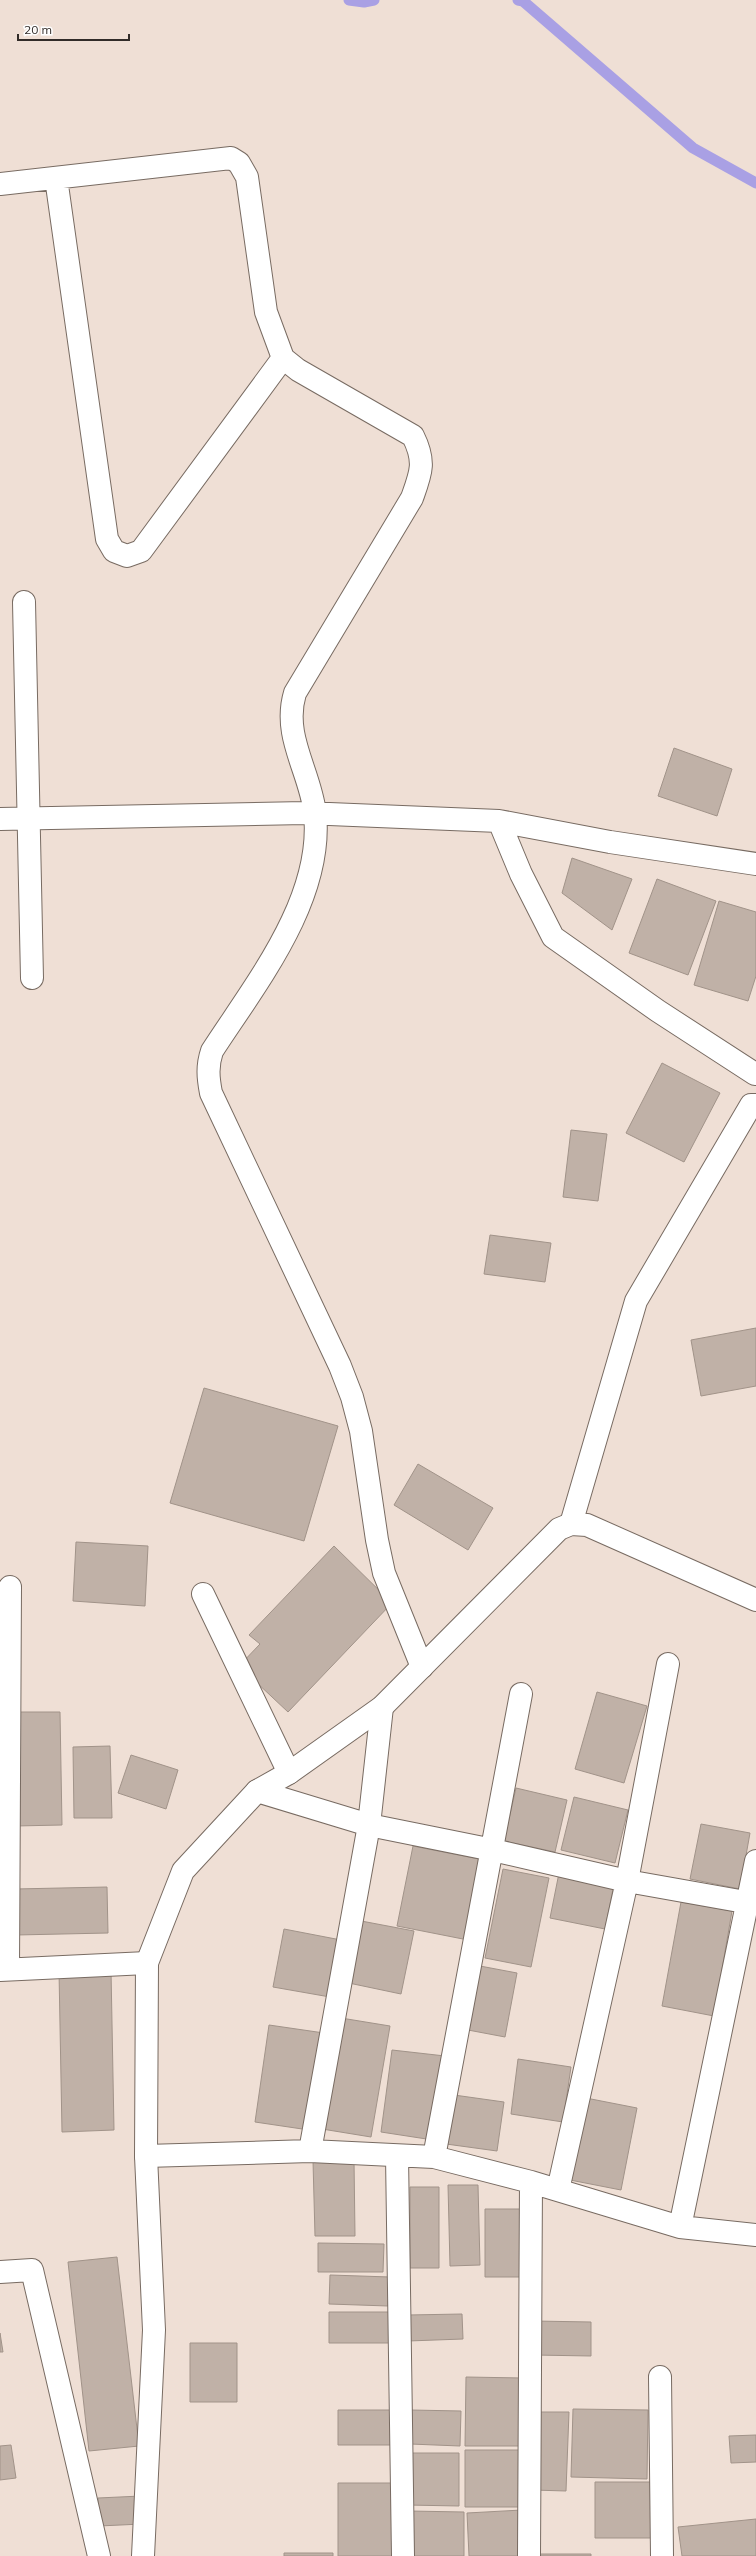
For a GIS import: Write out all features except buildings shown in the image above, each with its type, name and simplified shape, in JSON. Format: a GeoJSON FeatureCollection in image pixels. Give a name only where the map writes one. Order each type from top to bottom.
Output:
{"type":"FeatureCollection","features":[{"type":"Feature","properties":{"kind":"street"},"geometry":{"type":"LineString","coordinates":[[0,184],[231,158],[239,163],[246,177],[266,312],[283,358],[298,370],[414,436],[421,452],[421,471],[412,498],[295,693],[290,708],[290,728],[315,813],[313,866],[290,930],[212,1051],[208,1064],[208,1078],[211,1093],[340,1366],[352,1397],[361,1431],[377,1540],[384,1573],[422,1667]]}},
{"type":"Feature","properties":{"kind":"street"},"geometry":{"type":"LineString","coordinates":[[56,178],[107,539],[114,550],[127,556],[141,550],[283,358]]}},
{"type":"Feature","properties":{"kind":"street"},"geometry":{"type":"LineString","coordinates":[[24,602],[30,818],[32,978]]}},
{"type":"Feature","properties":{"kind":"street"},"geometry":{"type":"LineString","coordinates":[[0,819],[315,813],[500,821],[610,842],[756,864]]}},
{"type":"Feature","properties":{"kind":"street"},"geometry":{"type":"LineString","coordinates":[[500,821],[521,874],[553,937],[658,1011],[756,1072],[753,1105],[636,1301],[571,1524]]}},
{"type":"Feature","properties":{"kind":"street"},"geometry":{"type":"LineString","coordinates":[[144,2556],[154,2330],[146,2156],[147,1963],[183,1871],[257,1791],[289,1773],[382,1707],[559,1528],[571,1524],[587,1526],[756,1600]]}},
{"type":"Feature","properties":{"kind":"street"},"geometry":{"type":"LineString","coordinates":[[10,1586],[4,1970],[147,1963]]}},
{"type":"Feature","properties":{"kind":"street"},"geometry":{"type":"LineString","coordinates":[[203,1594],[289,1773]]}},
{"type":"Feature","properties":{"kind":"street"},"geometry":{"type":"LineString","coordinates":[[558,2190],[626,1881],[668,1664]]}},
{"type":"Feature","properties":{"kind":"street"},"geometry":{"type":"LineString","coordinates":[[434,2157],[493,1850],[521,1694]]}},
{"type":"Feature","properties":{"kind":"street"},"geometry":{"type":"LineString","coordinates":[[310,2151],[369,1825],[382,1707]]}},
{"type":"Feature","properties":{"kind":"street"},"geometry":{"type":"LineString","coordinates":[[257,1791],[369,1825],[493,1850],[626,1881],[752,1903]]}},
{"type":"Feature","properties":{"kind":"street"},"geometry":{"type":"LineString","coordinates":[[680,2227],[752,1903],[756,1861]]}},
{"type":"Feature","properties":{"kind":"street"},"geometry":{"type":"LineString","coordinates":[[146,2156],[310,2151],[434,2157],[531,2182],[680,2227],[756,2235]]}},
{"type":"Feature","properties":{"kind":"street"},"geometry":{"type":"LineString","coordinates":[[398,2156],[403,2556]]}},
{"type":"Feature","properties":{"kind":"street"},"geometry":{"type":"LineString","coordinates":[[529,2556],[531,2182]]}},
{"type":"Feature","properties":{"kind":"street"},"geometry":{"type":"LineString","coordinates":[[0,2272],[32,2270],[99,2556]]}},
{"type":"Feature","properties":{"kind":"street"},"geometry":{"type":"LineString","coordinates":[[660,2377],[662,2556]]}},
{"type":"Feature","properties":{"kind":"waterway"},"geometry":{"type":"LineString","coordinates":[[349,0],[364,2],[374,0]]}},
{"type":"Feature","properties":{"kind":"waterway"},"geometry":{"type":"LineString","coordinates":[[518,0],[523,1],[693,148],[756,183]]}}]}
